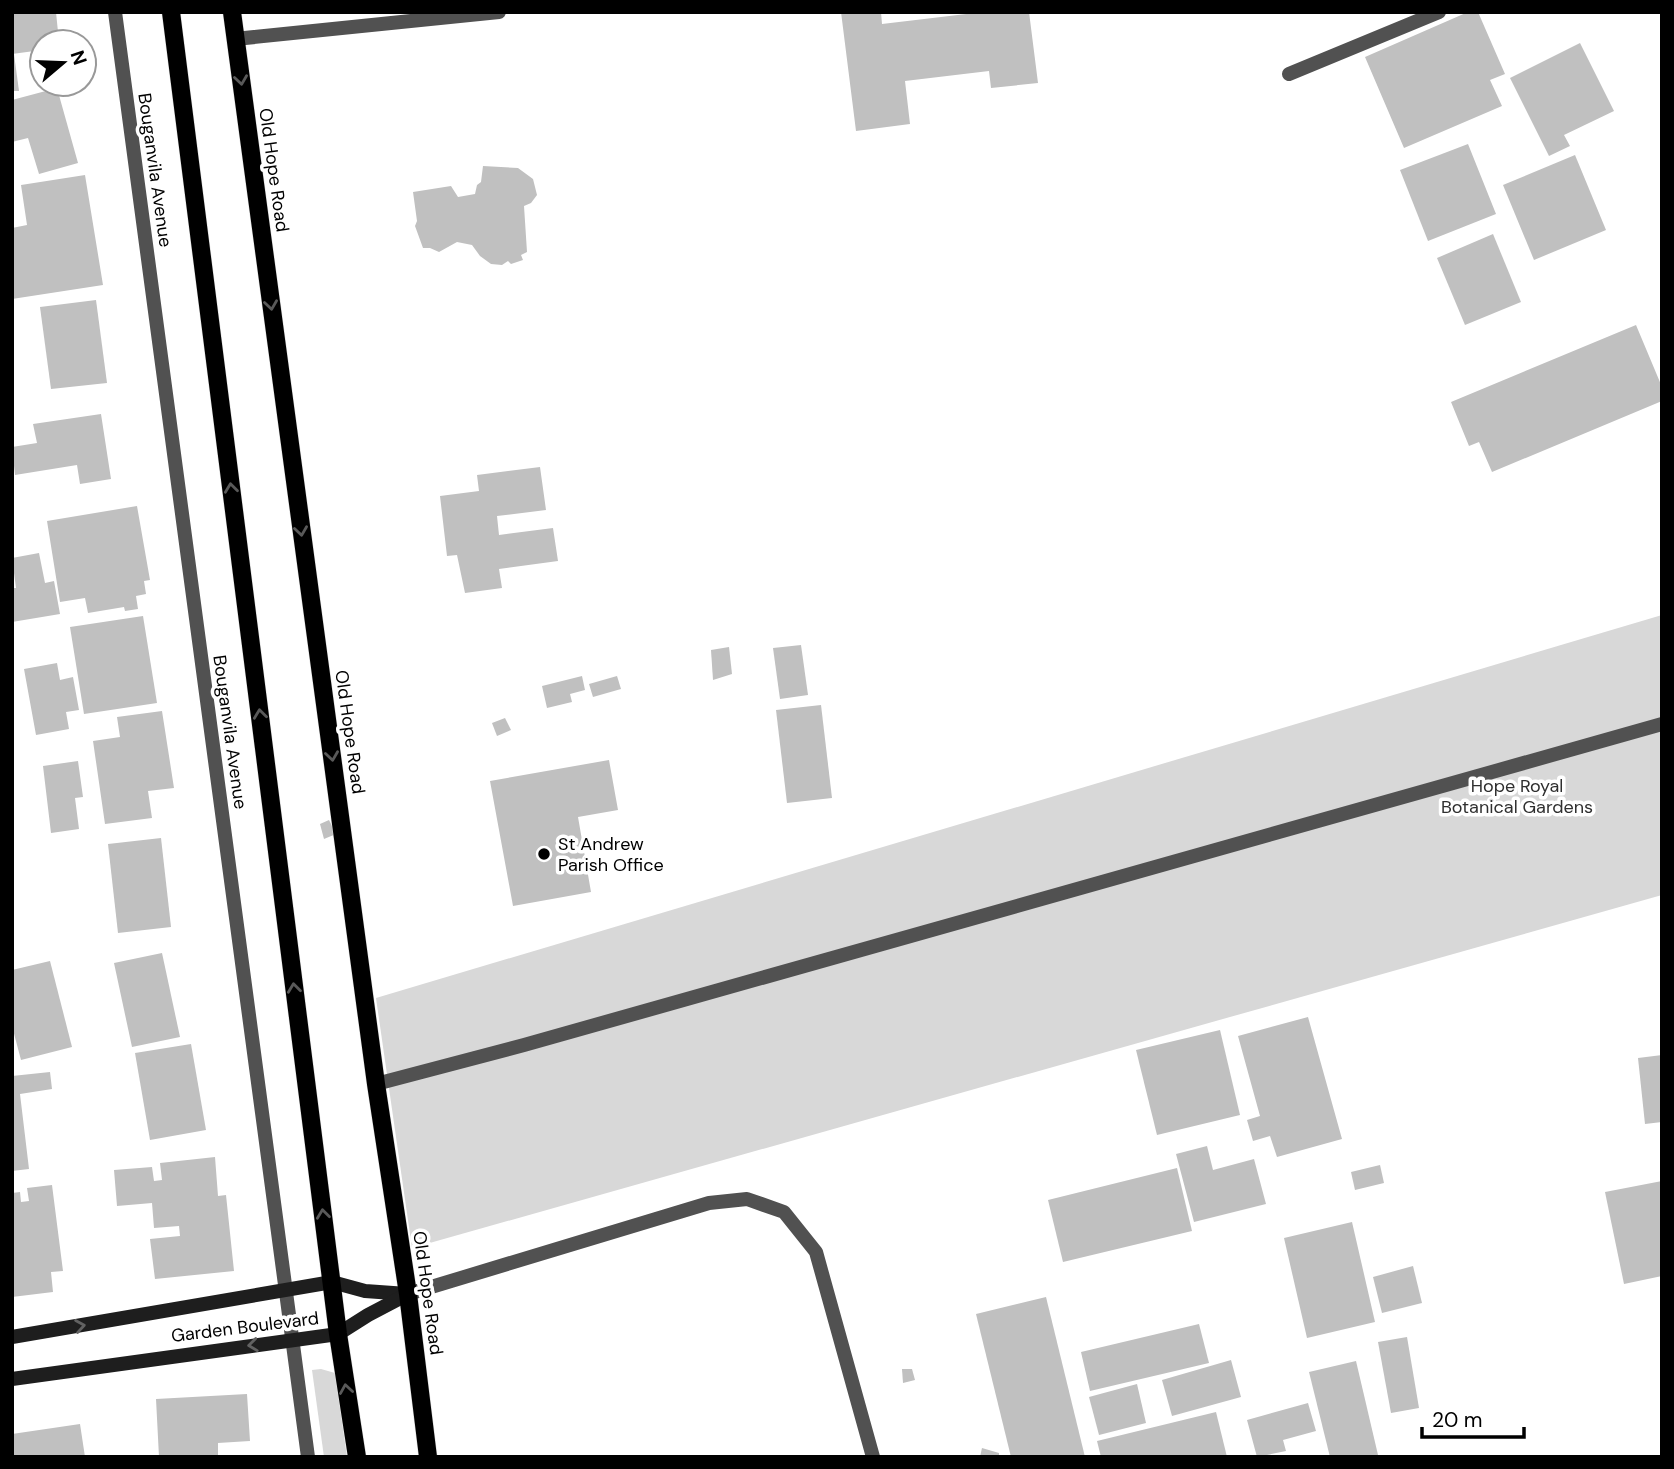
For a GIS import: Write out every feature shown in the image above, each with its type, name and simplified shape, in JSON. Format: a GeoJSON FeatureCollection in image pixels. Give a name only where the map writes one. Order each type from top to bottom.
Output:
{"type":"FeatureCollection","features":[{"type":"Feature","properties":{"kind":"main road"},"geometry":{"type":"LineString","coordinates":[[171,12],[338,1334],[357,1457]]}},
{"type":"Feature","properties":{"kind":"main road","name":"Old Hope Road"},"geometry":{"type":"LineString","coordinates":[[232,12],[428,1457]]}},
{"type":"Feature","properties":{"kind":"street","name":"Bouganvila Avenue"},"geometry":{"type":"LineString","coordinates":[[115,12],[307,1457]]}},
{"type":"Feature","properties":{"kind":"street"},"geometry":{"type":"LineString","coordinates":[[235,39],[499,12]]}},
{"type":"Feature","properties":{"kind":"street"},"geometry":{"type":"LineString","coordinates":[[1289,74],[1439,12]]}},
{"type":"Feature","properties":{"kind":"street"},"geometry":{"type":"LineString","coordinates":[[376,1084],[1662,723]]}},
{"type":"Feature","properties":{"kind":"street"},"geometry":{"type":"LineString","coordinates":[[408,1294],[709,1203],[747,1199],[759,1203],[784,1212],[816,1252],[873,1457]]}},
{"type":"Feature","properties":{"kind":"street","name":"Garden Boulevard"},"geometry":{"type":"LineString","coordinates":[[12,1337],[332,1282],[365,1291],[408,1294]]}},
{"type":"Feature","properties":{"kind":"street","name":"Garden Boulevard"},"geometry":{"type":"LineString","coordinates":[[12,1379],[338,1334],[408,1294]]}},
{"type":"Feature","properties":{"kind":"green space","name":"Hope Royal Botanical Gardens"},"geometry":{"type":"Polygon","coordinates":[[[1662,615],[1662,895],[412,1248],[376,998],[1662,615]]]}},
{"type":"Feature","properties":{"kind":"green space"},"geometry":{"type":"Polygon","coordinates":[[[321,1369],[335,1373],[347,1457],[324,1457],[312,1370],[321,1369]]]}},
{"type":"Feature","properties":{"kind":"building"},"geometry":{"type":"Polygon","coordinates":[[[12,12],[56,12],[58,28],[28,28],[28,52],[12,54],[12,12]]]}},
{"type":"Feature","properties":{"kind":"building"},"geometry":{"type":"Polygon","coordinates":[[[841,12],[881,12],[882,24],[983,12],[1029,12],[1038,83],[991,88],[989,71],[905,81],[910,124],[856,131],[841,12]]]}},
{"type":"Feature","properties":{"kind":"building"},"geometry":{"type":"Polygon","coordinates":[[[1468,12],[1478,12],[1505,74],[1490,80],[1502,106],[1404,148],[1365,57],[1468,12]]]}},
{"type":"Feature","properties":{"kind":"building"},"geometry":{"type":"Polygon","coordinates":[[[1580,43],[1614,111],[1564,135],[1570,146],[1549,156],[1510,78],[1580,43]]]}},
{"type":"Feature","properties":{"kind":"building"},"geometry":{"type":"Polygon","coordinates":[[[14,54],[19,91],[12,91],[14,54]]]}},
{"type":"Feature","properties":{"kind":"building"},"geometry":{"type":"Polygon","coordinates":[[[28,96],[28,98],[60,98],[78,163],[39,174],[28,138],[12,142],[12,100],[28,96]]]}},
{"type":"Feature","properties":{"kind":"building"},"geometry":{"type":"Polygon","coordinates":[[[1468,144],[1496,214],[1428,241],[1400,170],[1468,144]]]}},
{"type":"Feature","properties":{"kind":"building"},"geometry":{"type":"Polygon","coordinates":[[[1575,155],[1606,230],[1534,260],[1503,185],[1575,155]]]}},
{"type":"Feature","properties":{"kind":"building"},"geometry":{"type":"Polygon","coordinates":[[[483,166],[518,168],[533,179],[537,195],[531,203],[524,206],[527,252],[521,255],[523,260],[511,264],[508,261],[502,265],[491,264],[480,256],[472,245],[457,242],[439,252],[423,248],[415,226],[417,221],[413,192],[451,186],[458,197],[475,194],[477,185],[481,182],[483,166]]]}},
{"type":"Feature","properties":{"kind":"building"},"geometry":{"type":"Polygon","coordinates":[[[85,175],[103,285],[12,299],[12,228],[27,225],[21,185],[85,175]]]}},
{"type":"Feature","properties":{"kind":"building"},"geometry":{"type":"Polygon","coordinates":[[[1493,234],[1521,302],[1465,325],[1437,258],[1493,234]]]}},
{"type":"Feature","properties":{"kind":"building"},"geometry":{"type":"Polygon","coordinates":[[[96,300],[107,383],[51,389],[40,307],[96,300]]]}},
{"type":"Feature","properties":{"kind":"building"},"geometry":{"type":"Polygon","coordinates":[[[1636,325],[1662,387],[1662,401],[1492,472],[1479,442],[1469,446],[1451,402],[1636,325]]]}},
{"type":"Feature","properties":{"kind":"building"},"geometry":{"type":"Polygon","coordinates":[[[101,414],[111,479],[80,484],[77,465],[15,475],[12,447],[37,443],[33,424],[101,414]]]}},
{"type":"Feature","properties":{"kind":"building"},"geometry":{"type":"Polygon","coordinates":[[[540,467],[546,510],[497,516],[499,535],[553,528],[558,561],[499,569],[502,588],[465,593],[457,555],[447,556],[440,496],[479,491],[477,475],[540,467]]]}},
{"type":"Feature","properties":{"kind":"building"},"geometry":{"type":"Polygon","coordinates":[[[137,506],[150,580],[144,581],[146,594],[136,596],[138,609],[125,611],[124,607],[88,613],[85,598],[60,602],[47,521],[137,506]]]}},
{"type":"Feature","properties":{"kind":"building"},"geometry":{"type":"Polygon","coordinates":[[[39,553],[45,583],[54,581],[60,614],[12,622],[12,588],[16,588],[12,558],[39,553]]]}},
{"type":"Feature","properties":{"kind":"building"},"geometry":{"type":"Polygon","coordinates":[[[143,616],[157,703],[84,714],[70,627],[143,616]]]}},
{"type":"Feature","properties":{"kind":"building"},"geometry":{"type":"Polygon","coordinates":[[[801,645],[808,695],[780,699],[773,648],[801,645]]]}},
{"type":"Feature","properties":{"kind":"building"},"geometry":{"type":"Polygon","coordinates":[[[729,647],[732,674],[713,680],[711,650],[729,647]]]}},
{"type":"Feature","properties":{"kind":"building"},"geometry":{"type":"Polygon","coordinates":[[[57,663],[60,680],[73,677],[79,710],[66,712],[69,729],[36,735],[24,669],[57,663]]]}},
{"type":"Feature","properties":{"kind":"building"},"geometry":{"type":"Polygon","coordinates":[[[582,676],[585,690],[570,694],[572,702],[547,708],[542,686],[582,676]]]}},
{"type":"Feature","properties":{"kind":"building"},"geometry":{"type":"Polygon","coordinates":[[[617,676],[621,689],[593,697],[589,684],[617,676]]]}},
{"type":"Feature","properties":{"kind":"building"},"geometry":{"type":"Polygon","coordinates":[[[821,705],[832,798],[787,803],[776,710],[821,705]]]}},
{"type":"Feature","properties":{"kind":"building"},"geometry":{"type":"Polygon","coordinates":[[[162,711],[174,788],[148,791],[152,818],[105,824],[93,741],[120,737],[117,717],[162,711]]]}},
{"type":"Feature","properties":{"kind":"building"},"geometry":{"type":"Polygon","coordinates":[[[505,718],[511,730],[497,736],[492,723],[505,718]]]}},
{"type":"Feature","properties":{"kind":"building","name":"St Andrew Parish Office"},"geometry":{"type":"Polygon","coordinates":[[[609,760],[618,810],[578,817],[591,892],[513,906],[490,781],[609,760]]]}},
{"type":"Feature","properties":{"kind":"building"},"geometry":{"type":"Polygon","coordinates":[[[78,761],[83,797],[75,798],[79,829],[51,833],[43,766],[78,761]]]}},
{"type":"Feature","properties":{"kind":"building"},"geometry":{"type":"Polygon","coordinates":[[[329,820],[336,834],[324,839],[320,824],[329,820]]]}},
{"type":"Feature","properties":{"kind":"building"},"geometry":{"type":"Polygon","coordinates":[[[161,838],[171,927],[118,933],[108,844],[161,838]]]}},
{"type":"Feature","properties":{"kind":"building"},"geometry":{"type":"Polygon","coordinates":[[[162,953],[180,1037],[132,1047],[114,963],[162,953]]]}},
{"type":"Feature","properties":{"kind":"building"},"geometry":{"type":"Polygon","coordinates":[[[50,961],[72,1047],[21,1060],[12,1026],[12,970],[50,961]]]}},
{"type":"Feature","properties":{"kind":"building"},"geometry":{"type":"Polygon","coordinates":[[[1308,1017],[1342,1139],[1277,1157],[1270,1136],[1253,1141],[1247,1120],[1260,1116],[1238,1036],[1308,1017]]]}},
{"type":"Feature","properties":{"kind":"building"},"geometry":{"type":"Polygon","coordinates":[[[1220,1030],[1240,1115],[1157,1135],[1136,1050],[1220,1030]]]}},
{"type":"Feature","properties":{"kind":"building"},"geometry":{"type":"Polygon","coordinates":[[[191,1044],[206,1130],[150,1140],[135,1053],[191,1044]]]}},
{"type":"Feature","properties":{"kind":"building"},"geometry":{"type":"Polygon","coordinates":[[[1662,1055],[1662,1122],[1645,1124],[1638,1058],[1662,1055]]]}},
{"type":"Feature","properties":{"kind":"building"},"geometry":{"type":"Polygon","coordinates":[[[50,1072],[52,1089],[20,1094],[29,1169],[12,1171],[12,1076],[50,1072]]]}},
{"type":"Feature","properties":{"kind":"building"},"geometry":{"type":"Polygon","coordinates":[[[1207,1146],[1213,1170],[1254,1159],[1266,1204],[1194,1222],[1176,1154],[1207,1146]]]}},
{"type":"Feature","properties":{"kind":"building"},"geometry":{"type":"Polygon","coordinates":[[[215,1157],[218,1196],[226,1195],[234,1271],[155,1279],[150,1239],[180,1236],[179,1226],[154,1228],[152,1203],[117,1206],[114,1170],[152,1167],[154,1181],[162,1180],[160,1163],[215,1157]]]}},
{"type":"Feature","properties":{"kind":"building"},"geometry":{"type":"Polygon","coordinates":[[[1380,1165],[1384,1183],[1355,1190],[1351,1172],[1380,1165]]]}},
{"type":"Feature","properties":{"kind":"building"},"geometry":{"type":"Polygon","coordinates":[[[1177,1168],[1192,1231],[1063,1262],[1048,1200],[1177,1168]]]}},
{"type":"Feature","properties":{"kind":"building"},"geometry":{"type":"Polygon","coordinates":[[[1662,1181],[1662,1276],[1624,1284],[1605,1192],[1662,1181]]]}},
{"type":"Feature","properties":{"kind":"building"},"geometry":{"type":"Polygon","coordinates":[[[52,1185],[63,1271],[51,1272],[53,1292],[12,1297],[12,1193],[20,1192],[21,1202],[29,1201],[27,1188],[52,1185]]]}},
{"type":"Feature","properties":{"kind":"building"},"geometry":{"type":"Polygon","coordinates":[[[1352,1222],[1375,1322],[1307,1338],[1284,1238],[1352,1222]]]}},
{"type":"Feature","properties":{"kind":"building"},"geometry":{"type":"Polygon","coordinates":[[[1413,1266],[1422,1303],[1382,1313],[1373,1277],[1413,1266]]]}},
{"type":"Feature","properties":{"kind":"building"},"geometry":{"type":"Polygon","coordinates":[[[1046,1297],[1085,1457],[1011,1457],[976,1314],[1046,1297]]]}},
{"type":"Feature","properties":{"kind":"building"},"geometry":{"type":"Polygon","coordinates":[[[1199,1324],[1209,1363],[1090,1391],[1081,1352],[1199,1324]]]}},
{"type":"Feature","properties":{"kind":"building"},"geometry":{"type":"Polygon","coordinates":[[[1407,1337],[1419,1408],[1391,1413],[1378,1342],[1407,1337]]]}},
{"type":"Feature","properties":{"kind":"building"},"geometry":{"type":"Polygon","coordinates":[[[1231,1360],[1241,1397],[1172,1416],[1162,1380],[1231,1360]]]}},
{"type":"Feature","properties":{"kind":"building"},"geometry":{"type":"Polygon","coordinates":[[[1356,1361],[1378,1455],[1330,1457],[1309,1372],[1356,1361]]]}},
{"type":"Feature","properties":{"kind":"building"},"geometry":{"type":"Polygon","coordinates":[[[902,1369],[912,1369],[915,1380],[903,1383],[902,1369]]]}},
{"type":"Feature","properties":{"kind":"building"},"geometry":{"type":"Polygon","coordinates":[[[1137,1384],[1146,1423],[1099,1435],[1089,1397],[1137,1384]]]}},
{"type":"Feature","properties":{"kind":"building"},"geometry":{"type":"Polygon","coordinates":[[[247,1394],[250,1441],[218,1443],[218,1457],[159,1457],[156,1399],[247,1394]]]}},
{"type":"Feature","properties":{"kind":"building"},"geometry":{"type":"Polygon","coordinates":[[[1308,1403],[1316,1431],[1283,1440],[1286,1451],[1257,1457],[1247,1420],[1308,1403]]]}},
{"type":"Feature","properties":{"kind":"building"},"geometry":{"type":"Polygon","coordinates":[[[1216,1412],[1227,1457],[1101,1457],[1097,1441],[1216,1412]]]}},
{"type":"Feature","properties":{"kind":"building"},"geometry":{"type":"Polygon","coordinates":[[[80,1424],[85,1457],[12,1457],[12,1434],[80,1424]]]}},
{"type":"Feature","properties":{"kind":"building"},"geometry":{"type":"Polygon","coordinates":[[[982,1448],[999,1453],[999,1457],[980,1457],[982,1448]]]}},
{"type":"Feature","properties":{"kind":"place","name":"St Andrew Parish Office"},"geometry":{"type":"Point","coordinates":[544,854]}}]}
